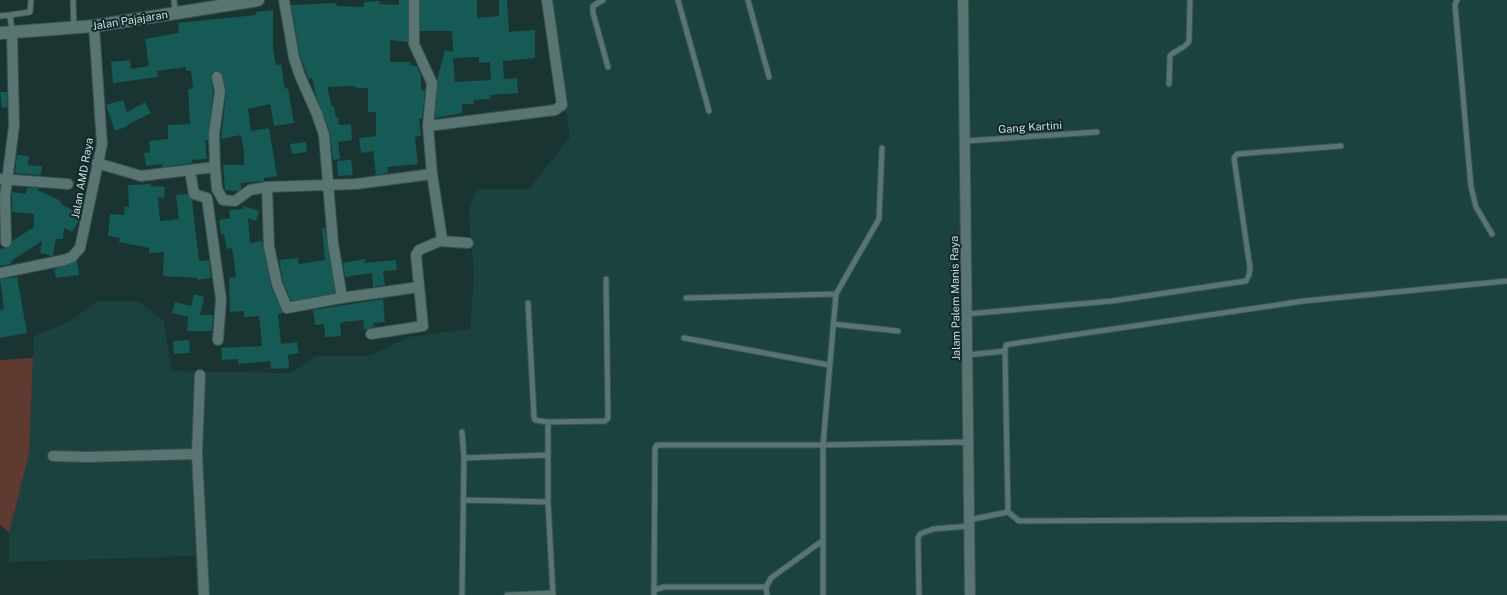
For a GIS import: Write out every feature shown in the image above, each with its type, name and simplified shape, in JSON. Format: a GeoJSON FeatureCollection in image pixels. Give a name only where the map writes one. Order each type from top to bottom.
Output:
{"type":"FeatureCollection","features":[{"type":"Feature","properties":{"kind":"main road","name":"Jalan Pajajaran"},"geometry":{"type":"LineString","coordinates":[[6,33],[94,26],[258,0]]}},
{"type":"Feature","properties":{"kind":"street"},"geometry":{"type":"LineString","coordinates":[[284,0],[294,58],[324,135],[333,243],[342,298]]}},
{"type":"Feature","properties":{"kind":"street"},"geometry":{"type":"LineString","coordinates":[[414,0],[414,44],[432,83],[428,126],[432,174],[441,237],[440,242]]}},
{"type":"Feature","properties":{"kind":"street"},"geometry":{"type":"LineString","coordinates":[[428,126],[555,110],[562,105],[547,0]]}},
{"type":"Feature","properties":{"kind":"street","name":"Jalam Palem Manis Raya"},"geometry":{"type":"LineString","coordinates":[[963,0],[970,595]]}},
{"type":"Feature","properties":{"kind":"street","name":"Jalan AMD Raya"},"geometry":{"type":"LineString","coordinates":[[0,273],[64,260],[78,253],[82,242],[102,137],[94,26]]}},
{"type":"Feature","properties":{"kind":"street"},"geometry":{"type":"LineString","coordinates":[[6,33],[14,126],[3,179],[6,242]]}},
{"type":"Feature","properties":{"kind":"street"},"geometry":{"type":"LineString","coordinates":[[217,77],[220,90],[214,134],[215,167],[217,188],[223,200],[235,201],[250,190],[267,187],[356,184],[432,174]]}},
{"type":"Feature","properties":{"kind":"street"},"geometry":{"type":"LineString","coordinates":[[97,163],[141,176],[215,167]]}},
{"type":"Feature","properties":{"kind":"street"},"geometry":{"type":"LineString","coordinates":[[190,170],[194,194],[207,198],[221,299],[218,340]]}},
{"type":"Feature","properties":{"kind":"street"},"geometry":{"type":"LineString","coordinates":[[3,179],[68,184]]}},
{"type":"Feature","properties":{"kind":"street"},"geometry":{"type":"LineString","coordinates":[[267,187],[269,248],[276,278],[287,308],[342,298],[420,287]]}},
{"type":"Feature","properties":{"kind":"street"},"geometry":{"type":"LineString","coordinates":[[371,334],[422,327],[417,252],[440,242],[468,243]]}},
{"type":"Feature","properties":{"kind":"street"},"geometry":{"type":"LineString","coordinates":[[200,375],[197,454],[204,595]]}},
{"type":"Feature","properties":{"kind":"street"},"geometry":{"type":"LineString","coordinates":[[53,456],[87,457],[197,454]]}},
{"type":"Feature","properties":{"kind":"lane"},"geometry":{"type":"LineString","coordinates":[[0,16],[30,12],[31,0]]}},
{"type":"Feature","properties":{"kind":"lane"},"geometry":{"type":"LineString","coordinates":[[73,0],[74,28]]}},
{"type":"Feature","properties":{"kind":"lane"},"geometry":{"type":"LineString","coordinates":[[174,0],[175,13]]}},
{"type":"Feature","properties":{"kind":"lane"},"geometry":{"type":"LineString","coordinates":[[603,0],[593,6],[592,14],[608,67]]}},
{"type":"Feature","properties":{"kind":"lane"},"geometry":{"type":"LineString","coordinates":[[678,0],[709,111]]}},
{"type":"Feature","properties":{"kind":"lane"},"geometry":{"type":"LineString","coordinates":[[748,0],[769,77]]}},
{"type":"Feature","properties":{"kind":"lane"},"geometry":{"type":"LineString","coordinates":[[1169,84],[1170,56],[1186,46],[1189,41],[1190,0]]}},
{"type":"Feature","properties":{"kind":"lane"},"geometry":{"type":"LineString","coordinates":[[1457,0],[1455,5],[1471,187],[1476,207],[1492,234]]}},
{"type":"Feature","properties":{"kind":"lane"},"geometry":{"type":"LineString","coordinates":[[6,33],[10,15]]}},
{"type":"Feature","properties":{"kind":"lane","name":"Gang Kartini"},"geometry":{"type":"LineString","coordinates":[[965,141],[1097,132]]}},
{"type":"Feature","properties":{"kind":"lane"},"geometry":{"type":"LineString","coordinates":[[967,314],[1112,301],[1246,281],[1250,275],[1250,268],[1234,158],[1237,154],[1341,146]]}},
{"type":"Feature","properties":{"kind":"lane"},"geometry":{"type":"LineString","coordinates":[[822,595],[823,445],[836,294],[879,219],[882,148]]}},
{"type":"Feature","properties":{"kind":"lane"},"geometry":{"type":"LineString","coordinates":[[528,303],[535,420],[548,422],[605,421],[608,418],[606,279]]}},
{"type":"Feature","properties":{"kind":"lane"},"geometry":{"type":"LineString","coordinates":[[1507,281],[1304,301],[1011,344],[1006,345],[1004,351],[1008,512],[1019,521],[1507,518]]}},
{"type":"Feature","properties":{"kind":"lane"},"geometry":{"type":"LineString","coordinates":[[686,298],[836,294]]}},
{"type":"Feature","properties":{"kind":"lane"},"geometry":{"type":"LineString","coordinates":[[833,324],[898,331]]}},
{"type":"Feature","properties":{"kind":"lane"},"geometry":{"type":"LineString","coordinates":[[684,338],[829,365]]}},
{"type":"Feature","properties":{"kind":"lane"},"geometry":{"type":"LineString","coordinates":[[968,355],[1004,351]]}},
{"type":"Feature","properties":{"kind":"lane"},"geometry":{"type":"LineString","coordinates":[[506,595],[553,594],[548,502],[548,422]]}},
{"type":"Feature","properties":{"kind":"lane"},"geometry":{"type":"LineString","coordinates":[[462,432],[464,458],[462,595]]}},
{"type":"Feature","properties":{"kind":"lane"},"geometry":{"type":"LineString","coordinates":[[654,593],[655,448],[657,445],[823,445],[969,442]]}},
{"type":"Feature","properties":{"kind":"lane"},"geometry":{"type":"LineString","coordinates":[[464,458],[547,455]]}},
{"type":"Feature","properties":{"kind":"lane"},"geometry":{"type":"LineString","coordinates":[[463,500],[548,502]]}},
{"type":"Feature","properties":{"kind":"lane"},"geometry":{"type":"LineString","coordinates":[[919,595],[918,538],[920,534],[933,529],[969,523],[1008,512]]}},
{"type":"Feature","properties":{"kind":"lane"},"geometry":{"type":"LineString","coordinates":[[767,595],[766,588],[771,578],[822,540]]}},
{"type":"Feature","properties":{"kind":"lane"},"geometry":{"type":"LineString","coordinates":[[654,593],[664,587],[766,588]]}},
{"type":"Feature","properties":{"kind":"shaded area"},"geometry":{"type":"Polygon","coordinates":[[[548,0],[1507,0],[1507,595],[197,595],[195,556],[9,562],[9,533],[29,454],[34,336],[69,322],[97,301],[138,301],[164,321],[171,371],[291,373],[316,356],[370,356],[408,337],[470,329],[474,278],[469,211],[477,189],[529,189],[570,137],[548,0]]]}},
{"type":"Feature","properties":{"kind":"shaded area"},"geometry":{"type":"Polygon","coordinates":[[[33,358],[29,454],[9,533],[0,525],[0,360],[33,358]]]}},
{"type":"Feature","properties":{"kind":"building"},"geometry":{"type":"Polygon","coordinates":[[[399,0],[408,0],[408,42],[390,40],[390,62],[410,62],[410,65],[417,66],[421,75],[421,90],[425,90],[422,119],[419,119],[421,136],[415,137],[418,164],[387,167],[388,173],[376,175],[373,151],[361,153],[359,138],[376,136],[376,112],[368,112],[368,88],[356,88],[355,86],[327,87],[332,107],[334,106],[336,117],[338,117],[339,125],[351,124],[352,140],[338,142],[340,159],[333,160],[330,133],[316,96],[312,78],[309,79],[300,56],[291,5],[336,3],[337,6],[364,7],[364,2],[379,1],[379,4],[399,5],[399,0]]]}},
{"type":"Feature","properties":{"kind":"building"},"geometry":{"type":"Polygon","coordinates":[[[420,0],[477,0],[477,18],[499,16],[499,0],[507,0],[509,32],[535,30],[535,58],[503,61],[504,79],[517,78],[518,93],[490,95],[490,99],[474,100],[474,104],[462,104],[462,113],[435,118],[438,76],[445,50],[453,52],[452,31],[420,31],[420,0]],[[479,57],[453,58],[455,82],[491,80],[490,62],[479,63],[479,57]]]}},
{"type":"Feature","properties":{"kind":"building"},"geometry":{"type":"Polygon","coordinates":[[[273,10],[273,50],[276,65],[281,64],[285,89],[288,88],[294,123],[274,126],[270,104],[248,109],[251,131],[269,128],[277,176],[264,178],[264,181],[241,183],[241,189],[238,191],[225,190],[223,165],[244,165],[244,153],[241,135],[221,139],[226,92],[223,76],[219,71],[213,72],[211,75],[213,91],[208,140],[205,140],[207,159],[192,160],[192,163],[165,167],[162,167],[162,164],[146,166],[144,153],[150,152],[149,141],[168,139],[168,125],[190,124],[188,89],[193,88],[191,71],[186,71],[186,67],[157,71],[158,77],[113,83],[111,62],[130,60],[131,69],[149,66],[145,39],[179,33],[178,23],[256,15],[256,12],[273,10]]]}},
{"type":"Feature","properties":{"kind":"building"},"geometry":{"type":"Polygon","coordinates":[[[0,92],[7,92],[7,107],[2,108],[0,92]]]}},
{"type":"Feature","properties":{"kind":"building"},"geometry":{"type":"Polygon","coordinates":[[[123,100],[127,112],[145,102],[151,113],[127,125],[128,126],[115,131],[106,105],[123,100]]]}},
{"type":"Feature","properties":{"kind":"building"},"geometry":{"type":"Polygon","coordinates":[[[306,142],[307,152],[292,154],[290,144],[306,142]]]}},
{"type":"Feature","properties":{"kind":"building"},"geometry":{"type":"Polygon","coordinates":[[[17,155],[29,156],[28,165],[42,166],[41,175],[15,173],[17,155]]]}},
{"type":"Feature","properties":{"kind":"building"},"geometry":{"type":"Polygon","coordinates":[[[351,160],[353,175],[338,176],[337,161],[351,160]]]}},
{"type":"Feature","properties":{"kind":"building"},"geometry":{"type":"Polygon","coordinates":[[[151,184],[151,186],[165,187],[164,198],[158,197],[160,221],[179,219],[176,195],[187,194],[192,200],[199,261],[209,260],[211,278],[197,280],[198,278],[163,276],[164,252],[149,253],[149,248],[119,242],[120,238],[108,236],[110,214],[124,215],[125,206],[129,207],[128,185],[151,184]]]}},
{"type":"Feature","properties":{"kind":"building"},"geometry":{"type":"Polygon","coordinates":[[[27,188],[38,188],[38,190],[61,201],[60,203],[80,215],[80,219],[72,232],[64,228],[63,239],[56,239],[53,256],[40,253],[42,241],[11,261],[11,264],[0,266],[0,249],[10,247],[12,241],[34,227],[34,214],[12,212],[12,192],[24,194],[26,193],[27,188]]]}},
{"type":"Feature","properties":{"kind":"building"},"geometry":{"type":"Polygon","coordinates":[[[243,206],[259,211],[256,221],[248,218],[250,243],[262,241],[271,286],[283,313],[278,314],[281,344],[297,342],[299,353],[288,355],[289,368],[271,369],[270,361],[238,364],[238,359],[222,360],[221,348],[262,346],[259,316],[244,317],[244,311],[230,312],[229,278],[236,277],[232,248],[227,249],[224,234],[221,234],[219,220],[230,218],[229,210],[243,209],[243,206]]]}},
{"type":"Feature","properties":{"kind":"building"},"geometry":{"type":"Polygon","coordinates":[[[325,228],[335,293],[291,301],[283,282],[279,260],[298,258],[299,264],[325,260],[322,229],[325,228]]]}},
{"type":"Feature","properties":{"kind":"building"},"geometry":{"type":"Polygon","coordinates":[[[365,259],[365,263],[396,260],[397,270],[383,271],[385,285],[373,287],[372,273],[345,277],[343,263],[365,259]]]}},
{"type":"Feature","properties":{"kind":"building"},"geometry":{"type":"Polygon","coordinates":[[[77,261],[79,275],[56,278],[54,269],[77,261]]]}},
{"type":"Feature","properties":{"kind":"building"},"geometry":{"type":"Polygon","coordinates":[[[17,277],[27,333],[0,338],[0,310],[4,309],[0,279],[17,277]]]}},
{"type":"Feature","properties":{"kind":"building"},"geometry":{"type":"Polygon","coordinates":[[[194,294],[204,297],[200,315],[213,315],[212,331],[187,331],[188,317],[172,313],[175,302],[191,306],[194,294]]]}},
{"type":"Feature","properties":{"kind":"building"},"geometry":{"type":"Polygon","coordinates":[[[383,299],[385,322],[373,323],[374,327],[364,330],[363,320],[343,322],[340,324],[341,336],[325,337],[324,324],[315,325],[313,310],[383,299]]]}},
{"type":"Feature","properties":{"kind":"building"},"geometry":{"type":"Polygon","coordinates":[[[189,340],[190,353],[174,354],[173,341],[189,340]]]}}]}
